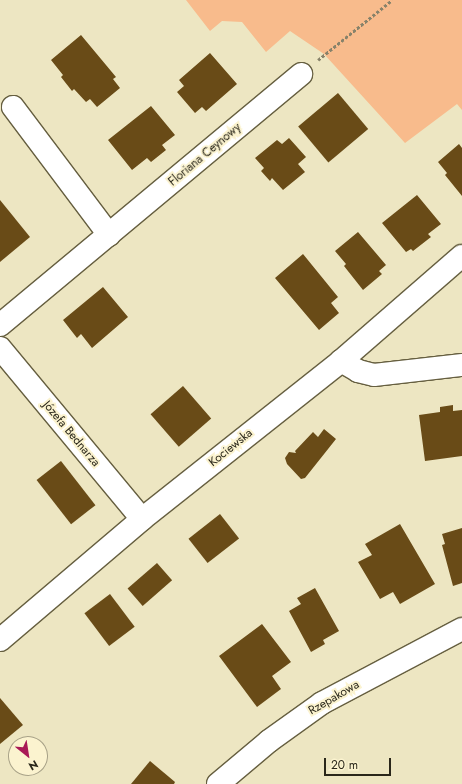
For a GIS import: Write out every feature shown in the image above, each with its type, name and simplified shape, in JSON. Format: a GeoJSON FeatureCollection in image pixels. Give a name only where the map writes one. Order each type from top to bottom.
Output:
{"type":"FeatureCollection","features":[{"type":"Feature","properties":{"kind":"street","name":"Floriana Ceynowy"},"geometry":{"type":"LineString","coordinates":[[0,325],[301,74]]}},
{"type":"Feature","properties":{"kind":"street"},"geometry":{"type":"LineString","coordinates":[[13,108],[109,235]]}},
{"type":"Feature","properties":{"kind":"street","name":"Kociewska"},"geometry":{"type":"LineString","coordinates":[[0,640],[142,519],[341,360],[462,256]]}},
{"type":"Feature","properties":{"kind":"street","name":"Józefa Bednarza"},"geometry":{"type":"LineString","coordinates":[[0,348],[142,519]]}},
{"type":"Feature","properties":{"kind":"street"},"geometry":{"type":"LineString","coordinates":[[341,360],[358,370],[374,375],[462,365]]}},
{"type":"Feature","properties":{"kind":"street","name":"Rzepakowa"},"geometry":{"type":"LineString","coordinates":[[218,784],[269,740],[322,703],[462,629]]}},
{"type":"Feature","properties":{"kind":"path"},"geometry":{"type":"LineString","coordinates":[[301,74],[392,0]]}},
{"type":"Feature","properties":{"kind":"shaded area"},"geometry":{"type":"Polygon","coordinates":[[[186,0],[462,0],[462,110],[457,104],[405,143],[324,54],[290,31],[266,52],[242,22],[222,21],[210,31],[186,0]]]}},
{"type":"Feature","properties":{"kind":"building"},"geometry":{"type":"Polygon","coordinates":[[[81,35],[116,77],[113,79],[120,88],[97,107],[90,99],[86,102],[74,89],[72,91],[61,77],[63,75],[51,60],[81,35]]]}},
{"type":"Feature","properties":{"kind":"building"},"geometry":{"type":"Polygon","coordinates":[[[210,53],[237,84],[206,111],[202,107],[195,113],[177,92],[184,86],[179,80],[210,53]]]}},
{"type":"Feature","properties":{"kind":"building"},"geometry":{"type":"Polygon","coordinates":[[[338,93],[368,129],[328,162],[298,126],[338,93]]]}},
{"type":"Feature","properties":{"kind":"building"},"geometry":{"type":"Polygon","coordinates":[[[151,106],[175,135],[162,145],[166,150],[151,162],[147,158],[132,170],[108,140],[151,106]]]}},
{"type":"Feature","properties":{"kind":"building"},"geometry":{"type":"Polygon","coordinates":[[[289,138],[306,157],[298,164],[305,172],[283,190],[272,178],[270,181],[261,171],[264,168],[255,158],[277,140],[282,144],[289,138]]]}},
{"type":"Feature","properties":{"kind":"building"},"geometry":{"type":"Polygon","coordinates":[[[459,144],[462,148],[462,196],[445,175],[447,173],[438,162],[459,144]]]}},
{"type":"Feature","properties":{"kind":"building"},"geometry":{"type":"Polygon","coordinates":[[[417,195],[441,224],[428,234],[431,237],[413,251],[411,249],[406,252],[382,223],[417,195]]]}},
{"type":"Feature","properties":{"kind":"building"},"geometry":{"type":"Polygon","coordinates":[[[0,200],[30,237],[0,262],[0,200]]]}},
{"type":"Feature","properties":{"kind":"building"},"geometry":{"type":"Polygon","coordinates":[[[358,232],[386,265],[379,271],[382,274],[363,290],[344,266],[346,264],[335,251],[358,232]]]}},
{"type":"Feature","properties":{"kind":"building"},"geometry":{"type":"Polygon","coordinates":[[[303,254],[338,297],[331,303],[339,313],[319,330],[275,278],[303,254]]]}},
{"type":"Feature","properties":{"kind":"building"},"geometry":{"type":"Polygon","coordinates":[[[103,287],[128,317],[92,348],[81,334],[77,338],[63,320],[103,287]]]}},
{"type":"Feature","properties":{"kind":"building"},"geometry":{"type":"Polygon","coordinates":[[[183,386],[211,418],[179,447],[151,414],[183,386]]]}},
{"type":"Feature","properties":{"kind":"building"},"geometry":{"type":"Polygon","coordinates":[[[453,405],[453,411],[462,410],[462,456],[425,461],[419,415],[440,412],[440,407],[453,405]]]}},
{"type":"Feature","properties":{"kind":"building"},"geometry":{"type":"Polygon","coordinates":[[[324,429],[336,439],[305,478],[301,479],[287,464],[285,458],[289,452],[296,453],[295,451],[313,432],[318,437],[324,429]]]}},
{"type":"Feature","properties":{"kind":"building"},"geometry":{"type":"Polygon","coordinates":[[[61,461],[95,505],[71,524],[37,480],[61,461]]]}},
{"type":"Feature","properties":{"kind":"building"},"geometry":{"type":"Polygon","coordinates":[[[220,514],[239,538],[208,563],[188,539],[220,514]]]}},
{"type":"Feature","properties":{"kind":"building"},"geometry":{"type":"Polygon","coordinates":[[[400,524],[435,584],[400,604],[393,592],[380,599],[358,562],[372,555],[365,544],[400,524]]]}},
{"type":"Feature","properties":{"kind":"building"},"geometry":{"type":"Polygon","coordinates":[[[462,528],[462,583],[453,586],[442,545],[445,544],[442,534],[462,528]]]}},
{"type":"Feature","properties":{"kind":"building"},"geometry":{"type":"Polygon","coordinates":[[[157,563],[172,580],[143,606],[128,589],[157,563]]]}},
{"type":"Feature","properties":{"kind":"building"},"geometry":{"type":"Polygon","coordinates":[[[315,588],[339,631],[323,640],[325,644],[311,652],[289,611],[301,604],[297,598],[315,588]]]}},
{"type":"Feature","properties":{"kind":"building"},"geometry":{"type":"Polygon","coordinates":[[[110,594],[135,627],[109,646],[84,613],[110,594]]]}},
{"type":"Feature","properties":{"kind":"building"},"geometry":{"type":"Polygon","coordinates":[[[262,624],[291,662],[272,676],[281,689],[257,707],[219,656],[262,624]]]}},
{"type":"Feature","properties":{"kind":"building"},"geometry":{"type":"Polygon","coordinates":[[[0,698],[23,725],[0,744],[0,698]]]}},
{"type":"Feature","properties":{"kind":"building"},"geometry":{"type":"Polygon","coordinates":[[[150,761],[175,782],[174,784],[131,784],[150,761]]]}}]}
